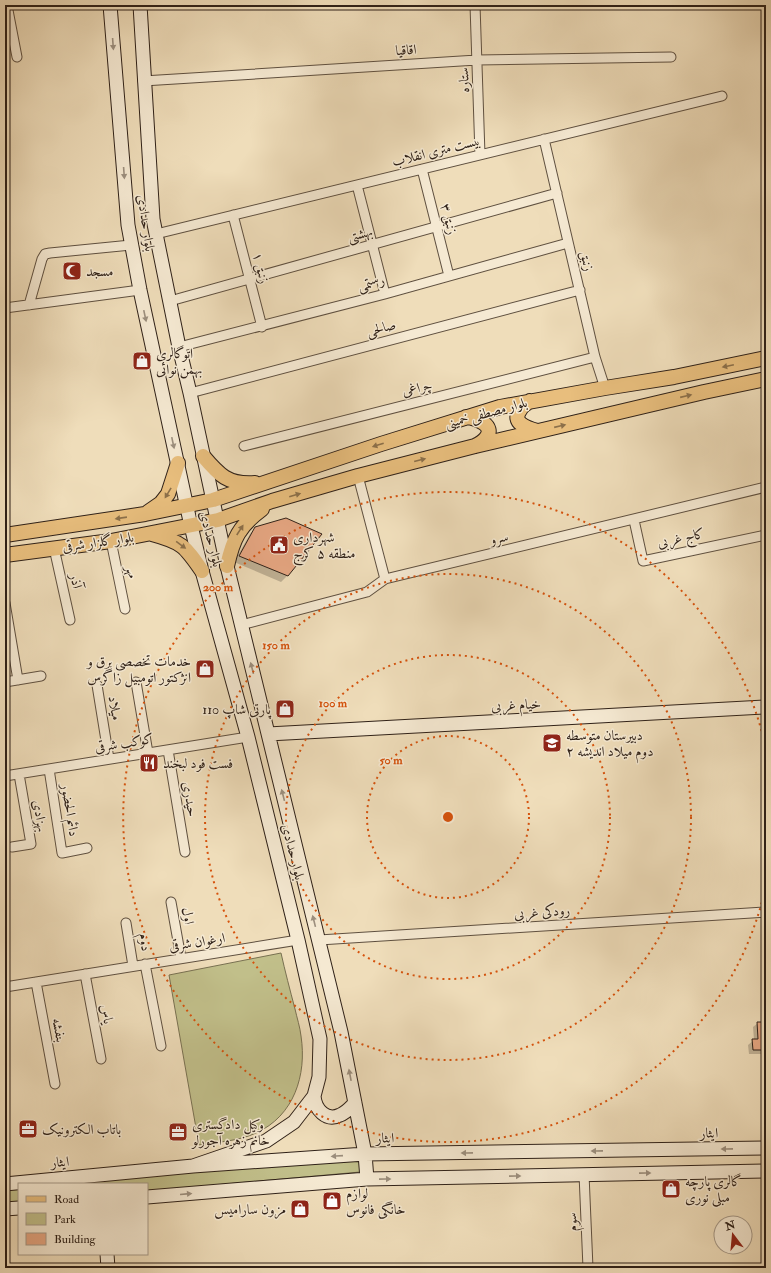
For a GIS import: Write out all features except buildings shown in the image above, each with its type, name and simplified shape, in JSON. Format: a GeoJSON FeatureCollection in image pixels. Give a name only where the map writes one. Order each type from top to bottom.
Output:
{"type":"FeatureCollection","features":[{"type":"Feature","properties":{"kind":"main road","name":"بلوار حدادی"},"geometry":{"type":"LineString","coordinates":[[110,5],[127,217],[140,290],[191,526],[248,737],[298,940],[320,1039],[319,1077],[314,1096],[294,1122],[266,1141],[193,1166]]}},
{"type":"Feature","properties":{"kind":"main road","name":"بلوار حدادی"},"geometry":{"type":"LineString","coordinates":[[140,5],[143,80],[153,219],[179,347],[227,566],[341,1032],[365,1154],[367,1179]]}},
{"type":"Feature","properties":{"kind":"main road","name":"بلوار مصطفی خمینی"},"geometry":{"type":"LineString","coordinates":[[213,500],[381,444],[500,407],[674,377],[766,358]]}},
{"type":"Feature","properties":{"kind":"main road","name":"بلوار مصطفی خمینی"},"geometry":{"type":"LineString","coordinates":[[218,520],[272,501],[358,476],[537,431],[766,379]]}},
{"type":"Feature","properties":{"kind":"main road"},"geometry":{"type":"LineString","coordinates":[[530,401],[520,410],[518,418],[519,422],[525,427],[537,431]]}},
{"type":"Feature","properties":{"kind":"main road"},"geometry":{"type":"LineString","coordinates":[[466,417],[474,418],[485,423],[489,432],[484,441],[475,446]]}},
{"type":"Feature","properties":{"kind":"main road"},"geometry":{"type":"LineString","coordinates":[[203,456],[216,471],[230,480],[247,484],[267,482]]}},
{"type":"Feature","properties":{"kind":"main road"},"geometry":{"type":"LineString","coordinates":[[145,514],[161,503],[168,494],[178,463]]}},
{"type":"Feature","properties":{"kind":"main road","name":"بلوار گلزار شرقی"},"geometry":{"type":"LineString","coordinates":[[5,535],[145,514],[213,500]]}},
{"type":"Feature","properties":{"kind":"main road"},"geometry":{"type":"LineString","coordinates":[[227,566],[231,548],[243,525],[251,516],[272,501]]}},
{"type":"Feature","properties":{"kind":"main road","name":"بلوار گلزار شرقی"},"geometry":{"type":"LineString","coordinates":[[5,555],[111,541],[218,520]]}},
{"type":"Feature","properties":{"kind":"main road"},"geometry":{"type":"LineString","coordinates":[[150,534],[178,543],[188,550],[202,571]]}},
{"type":"Feature","properties":{"kind":"main road","name":"خیام غربی"},"geometry":{"type":"LineString","coordinates":[[268,734],[766,707]]}},
{"type":"Feature","properties":{"kind":"main road"},"geometry":{"type":"LineString","coordinates":[[314,1096],[314,1104],[318,1111],[325,1116],[333,1117],[340,1115],[355,1103]]}},
{"type":"Feature","properties":{"kind":"main road","name":"ایثار"},"geometry":{"type":"LineString","coordinates":[[5,1184],[193,1166],[365,1154],[766,1148]]}},
{"type":"Feature","properties":{"kind":"main road"},"geometry":{"type":"LineString","coordinates":[[148,1197],[367,1179],[766,1171]]}},
{"type":"Feature","properties":{"kind":"main road"},"geometry":{"type":"LineString","coordinates":[[5,1209],[18,1208]]}},
{"type":"Feature","properties":{"kind":"main road"},"geometry":{"type":"LineString","coordinates":[[107,1255],[108,1268]]}},
{"type":"Feature","properties":{"kind":"street"},"geometry":{"type":"LineString","coordinates":[[7,5],[17,57]]}},
{"type":"Feature","properties":{"kind":"street","name":"ستاره"},"geometry":{"type":"LineString","coordinates":[[475,5],[480,155]]}},
{"type":"Feature","properties":{"kind":"street","name":"اقاقیا"},"geometry":{"type":"LineString","coordinates":[[143,80],[477,60],[671,57]]}},
{"type":"Feature","properties":{"kind":"street","name":"بیست متری انقلاب"},"geometry":{"type":"LineString","coordinates":[[156,234],[722,96]]}},
{"type":"Feature","properties":{"kind":"street","name":"زنبق"},"geometry":{"type":"LineString","coordinates":[[544,139],[595,357],[605,388]]}},
{"type":"Feature","properties":{"kind":"street","name":"زنبق ۳"},"geometry":{"type":"LineString","coordinates":[[422,169],[449,276]]}},
{"type":"Feature","properties":{"kind":"street"},"geometry":{"type":"LineString","coordinates":[[357,185],[385,294]]}},
{"type":"Feature","properties":{"kind":"street","name":"بهشتی"},"geometry":{"type":"LineString","coordinates":[[170,301],[249,278],[437,228],[557,193]]}},
{"type":"Feature","properties":{"kind":"street","name":"زنبق ۱"},"geometry":{"type":"LineString","coordinates":[[233,215],[262,327]]}},
{"type":"Feature","properties":{"kind":"street","name":"رستمی"},"geometry":{"type":"LineString","coordinates":[[179,347],[262,327],[568,243]]}},
{"type":"Feature","properties":{"kind":"street"},"geometry":{"type":"LineString","coordinates":[[29,305],[42,258],[45,254],[131,245]]}},
{"type":"Feature","properties":{"kind":"street"},"geometry":{"type":"LineString","coordinates":[[5,308],[140,290]]}},
{"type":"Feature","properties":{"kind":"street","name":"صالحی"},"geometry":{"type":"LineString","coordinates":[[190,393],[580,290]]}},
{"type":"Feature","properties":{"kind":"street","name":"چراغی"},"geometry":{"type":"LineString","coordinates":[[244,446],[595,357]]}},
{"type":"Feature","properties":{"kind":"street"},"geometry":{"type":"LineString","coordinates":[[358,476],[385,579]]}},
{"type":"Feature","properties":{"kind":"street","name":"سرو"},"geometry":{"type":"LineString","coordinates":[[242,625],[367,592],[385,579],[766,487]]}},
{"type":"Feature","properties":{"kind":"street","name":"کاج غربی"},"geometry":{"type":"LineString","coordinates":[[634,520],[643,561],[766,534]]}},
{"type":"Feature","properties":{"kind":"street","name":"مهر"},"geometry":{"type":"LineString","coordinates":[[111,541],[125,609]]}},
{"type":"Feature","properties":{"kind":"street","name":"آذر"},"geometry":{"type":"LineString","coordinates":[[54,548],[70,620]]}},
{"type":"Feature","properties":{"kind":"street"},"geometry":{"type":"LineString","coordinates":[[5,603],[18,680]]}},
{"type":"Feature","properties":{"kind":"street"},"geometry":{"type":"LineString","coordinates":[[5,682],[41,676]]}},
{"type":"Feature","properties":{"kind":"street"},"geometry":{"type":"LineString","coordinates":[[136,682],[148,753]]}},
{"type":"Feature","properties":{"kind":"street","name":"میلاد"},"geometry":{"type":"LineString","coordinates":[[97,685],[109,759]]}},
{"type":"Feature","properties":{"kind":"street","name":"کوکب شرقی"},"geometry":{"type":"LineString","coordinates":[[5,776],[248,737]]}},
{"type":"Feature","properties":{"kind":"street","name":"حیدری"},"geometry":{"type":"LineString","coordinates":[[168,750],[185,852]]}},
{"type":"Feature","properties":{"kind":"street","name":"دائم الحضور"},"geometry":{"type":"LineString","coordinates":[[49,769],[62,853],[87,848]]}},
{"type":"Feature","properties":{"kind":"street","name":"بهزادی"},"geometry":{"type":"LineString","coordinates":[[12,847],[30,844],[19,774]]}},
{"type":"Feature","properties":{"kind":"street","name":"اول"},"geometry":{"type":"LineString","coordinates":[[171,902],[181,958]]}},
{"type":"Feature","properties":{"kind":"street","name":"رودکی غربی"},"geometry":{"type":"LineString","coordinates":[[319,940],[766,912]]}},
{"type":"Feature","properties":{"kind":"street","name":"دوم"},"geometry":{"type":"LineString","coordinates":[[126,923],[133,966]]}},
{"type":"Feature","properties":{"kind":"street","name":"ارغوان شرقی"},"geometry":{"type":"LineString","coordinates":[[5,987],[298,940]]}},
{"type":"Feature","properties":{"kind":"street"},"geometry":{"type":"LineString","coordinates":[[146,964],[161,1046]]}},
{"type":"Feature","properties":{"kind":"street","name":"یاس"},"geometry":{"type":"LineString","coordinates":[[85,974],[101,1059]]}},
{"type":"Feature","properties":{"kind":"street","name":"بنفشه"},"geometry":{"type":"LineString","coordinates":[[36,982],[55,1084]]}},
{"type":"Feature","properties":{"kind":"street","name":"سوم"},"geometry":{"type":"LineString","coordinates":[[584,1174],[588,1268]]}},
{"type":"Feature","properties":{"kind":"green space"},"geometry":{"type":"Polygon","coordinates":[[[281,953],[301,1036],[302,1065],[295,1093],[289,1105],[269,1126],[249,1136],[236,1140],[199,1145],[169,975],[281,953]]]}},
{"type":"Feature","properties":{"kind":"green space"},"geometry":{"type":"Polygon","coordinates":[[[360,1158],[360,1172],[148,1191],[148,1183],[66,1183],[360,1158]]]}},
{"type":"Feature","properties":{"kind":"green space"},"geometry":{"type":"Polygon","coordinates":[[[18,1187],[18,1203],[5,1204],[5,1188],[18,1187]]]}},
{"type":"Feature","properties":{"kind":"place","name":"مسجد"},"geometry":{"type":"Point","coordinates":[72,271]}},
{"type":"Feature","properties":{"kind":"place","name":"اتوگالری بهمن نوائی"},"geometry":{"type":"Point","coordinates":[142,361]}},
{"type":"Feature","properties":{"kind":"place","name":"شهرداری منطقه ۵ کرج"},"geometry":{"type":"Point","coordinates":[279,545]}},
{"type":"Feature","properties":{"kind":"place","name":"خدمات تخصصی برق و انژکتور اتومبیل زاگرس"},"geometry":{"type":"Point","coordinates":[205,669]}},
{"type":"Feature","properties":{"kind":"place","name":"پارتی شاپ 110"},"geometry":{"type":"Point","coordinates":[285,709]}},
{"type":"Feature","properties":{"kind":"place","name":"دبیرستان متوسطه دوم میلاد اندیشه ۲"},"geometry":{"type":"Point","coordinates":[552,743]}},
{"type":"Feature","properties":{"kind":"place","name":"فست فود لبخند"},"geometry":{"type":"Point","coordinates":[149,763]}},
{"type":"Feature","properties":{"kind":"place","name":"باتاب الکترونیک"},"geometry":{"type":"Point","coordinates":[28,1129]}},
{"type":"Feature","properties":{"kind":"place","name":"وکیل دادگستری خانم زهره آجورلو"},"geometry":{"type":"Point","coordinates":[178,1132]}},
{"type":"Feature","properties":{"kind":"place","name":"گالری پارچه مبلی نوری"},"geometry":{"type":"Point","coordinates":[671,1189]}},
{"type":"Feature","properties":{"kind":"place","name":"لوازم خانگی فانوس"},"geometry":{"type":"Point","coordinates":[332,1201]}},
{"type":"Feature","properties":{"kind":"place","name":"مزون سارامیس"},"geometry":{"type":"Point","coordinates":[300,1209]}}]}
